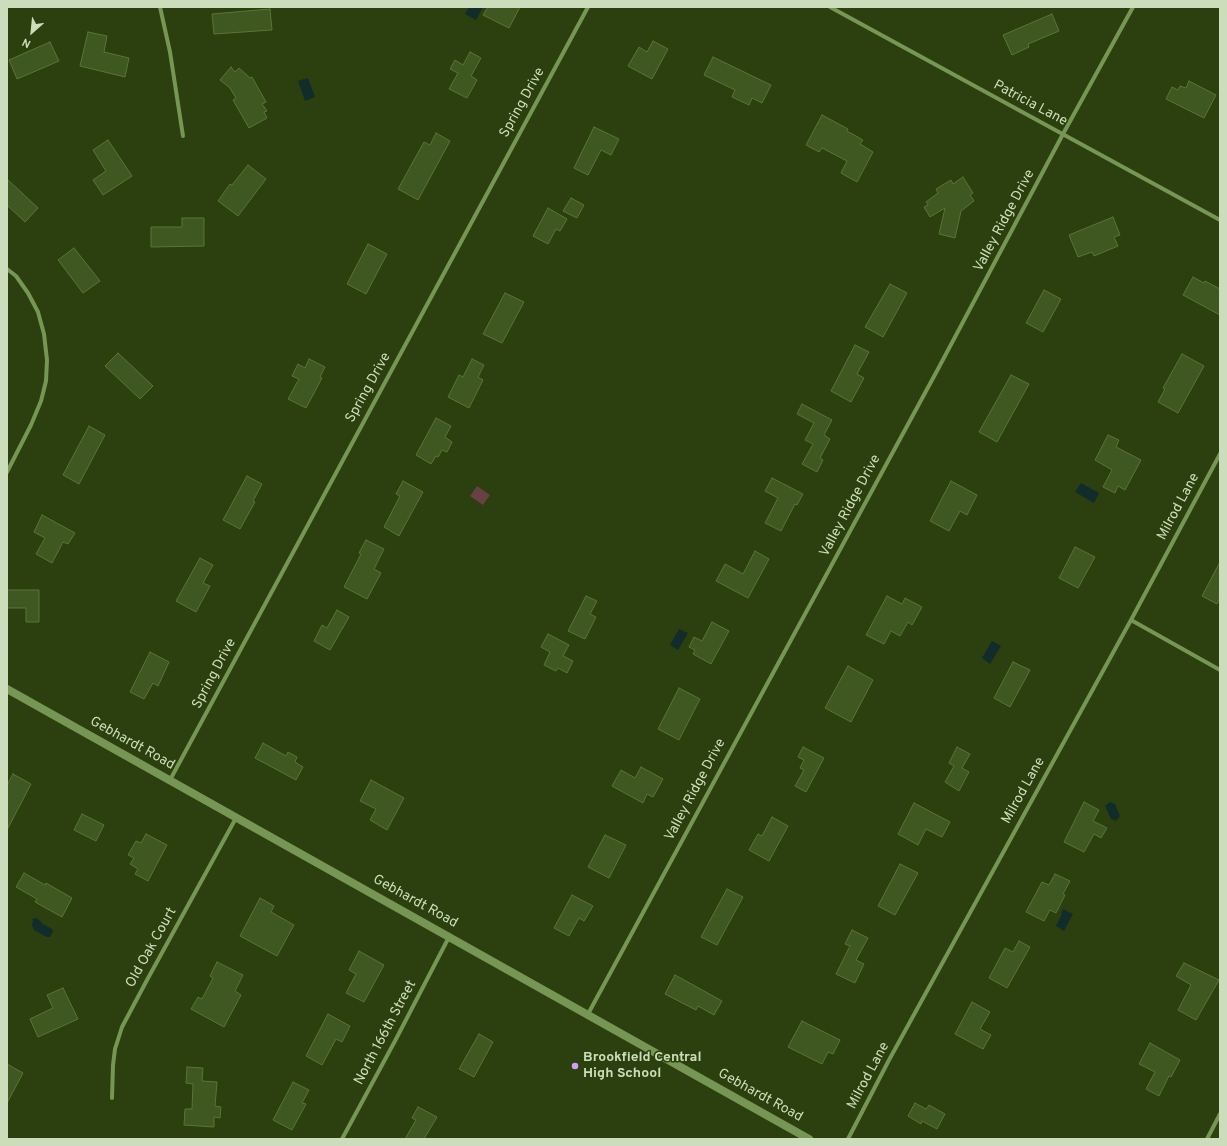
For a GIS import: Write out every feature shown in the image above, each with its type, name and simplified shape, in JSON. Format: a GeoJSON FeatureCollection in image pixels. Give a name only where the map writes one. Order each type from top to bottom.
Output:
{"type":"FeatureCollection","features":[{"type":"Feature","properties":{"kind":"street"},"geometry":{"type":"LineString","coordinates":[[160,7],[170,52],[183,136]]}},
{"type":"Feature","properties":{"kind":"street","name":"Spring Drive"},"geometry":{"type":"LineString","coordinates":[[170,780],[588,7]]}},
{"type":"Feature","properties":{"kind":"street","name":"Patricia Lane"},"geometry":{"type":"LineString","coordinates":[[830,7],[1220,220]]}},
{"type":"Feature","properties":{"kind":"street","name":"Valley Ridge Drive"},"geometry":{"type":"LineString","coordinates":[[588,1014],[938,369],[1132,7]]}},
{"type":"Feature","properties":{"kind":"street"},"geometry":{"type":"LineString","coordinates":[[7,269],[16,276],[28,293],[38,312],[44,334],[47,360],[46,381],[41,401],[31,425],[7,472]]}},
{"type":"Feature","properties":{"kind":"street","name":"Milrod Lane"},"geometry":{"type":"LineString","coordinates":[[848,1139],[889,1060],[1132,620],[1142,598],[1220,454]]}},
{"type":"Feature","properties":{"kind":"street"},"geometry":{"type":"LineString","coordinates":[[1132,620],[1220,670]]}},
{"type":"Feature","properties":{"kind":"street","name":"Gebhardt Road"},"geometry":{"type":"LineString","coordinates":[[7,689],[810,1139]]}},
{"type":"Feature","properties":{"kind":"street","name":"Old Oak Court"},"geometry":{"type":"LineString","coordinates":[[112,1098],[114,1054],[122,1027],[236,817]]}},
{"type":"Feature","properties":{"kind":"street","name":"North 166th Street"},"geometry":{"type":"LineString","coordinates":[[342,1139],[449,936]]}},
{"type":"Feature","properties":{"kind":"street"},"geometry":{"type":"LineString","coordinates":[[1206,1139],[1220,1114]]}},
{"type":"Feature","properties":{"kind":"shaded area"},"geometry":{"type":"Polygon","coordinates":[[[477,486],[490,495],[483,505],[470,496],[477,486]]]}},
{"type":"Feature","properties":{"kind":"water"},"geometry":{"type":"Polygon","coordinates":[[[469,7],[483,7],[476,20],[465,14],[469,7]]]}},
{"type":"Feature","properties":{"kind":"water"},"geometry":{"type":"Polygon","coordinates":[[[308,78],[315,97],[305,101],[298,81],[308,78]]]}},
{"type":"Feature","properties":{"kind":"water"},"geometry":{"type":"Polygon","coordinates":[[[1081,483],[1099,493],[1094,503],[1075,492],[1081,483]]]}},
{"type":"Feature","properties":{"kind":"water"},"geometry":{"type":"Polygon","coordinates":[[[679,629],[688,633],[678,650],[670,645],[679,629]]]}},
{"type":"Feature","properties":{"kind":"water"},"geometry":{"type":"Polygon","coordinates":[[[992,641],[1001,646],[990,664],[982,658],[992,641]]]}},
{"type":"Feature","properties":{"kind":"water"},"geometry":{"type":"Polygon","coordinates":[[[1110,802],[1115,804],[1120,816],[1116,821],[1111,819],[1105,806],[1110,802]]]}},
{"type":"Feature","properties":{"kind":"water"},"geometry":{"type":"Polygon","coordinates":[[[1063,909],[1073,914],[1064,931],[1056,926],[1063,909]]]}},
{"type":"Feature","properties":{"kind":"water"},"geometry":{"type":"Polygon","coordinates":[[[37,918],[43,924],[52,929],[53,931],[50,937],[47,937],[34,930],[32,919],[37,918]]]}},
{"type":"Feature","properties":{"kind":"building"},"geometry":{"type":"Polygon","coordinates":[[[488,7],[520,7],[509,28],[483,15],[488,7]]]}},
{"type":"Feature","properties":{"kind":"building"},"geometry":{"type":"Polygon","coordinates":[[[270,9],[272,30],[214,34],[212,14],[270,9]]]}},
{"type":"Feature","properties":{"kind":"building"},"geometry":{"type":"Polygon","coordinates":[[[1052,14],[1059,31],[1028,44],[1029,47],[1012,55],[1003,35],[1052,14]]]}},
{"type":"Feature","properties":{"kind":"building"},"geometry":{"type":"Polygon","coordinates":[[[88,32],[107,36],[104,52],[129,58],[125,77],[80,66],[88,32]]]}},
{"type":"Feature","properties":{"kind":"building"},"geometry":{"type":"Polygon","coordinates":[[[653,41],[668,49],[652,79],[628,66],[639,47],[647,52],[653,41]]]}},
{"type":"Feature","properties":{"kind":"building"},"geometry":{"type":"Polygon","coordinates":[[[50,42],[59,61],[17,79],[9,60],[50,42]]]}},
{"type":"Feature","properties":{"kind":"building"},"geometry":{"type":"Polygon","coordinates":[[[470,52],[481,58],[471,76],[477,80],[467,98],[449,89],[458,73],[450,69],[455,60],[463,65],[470,52]]]}},
{"type":"Feature","properties":{"kind":"building"},"geometry":{"type":"Polygon","coordinates":[[[713,57],[771,85],[762,103],[752,98],[749,105],[732,97],[735,90],[704,75],[713,57]]]}},
{"type":"Feature","properties":{"kind":"building"},"geometry":{"type":"Polygon","coordinates":[[[231,67],[235,72],[239,68],[250,78],[252,77],[266,102],[262,104],[267,111],[264,112],[267,118],[249,128],[233,100],[236,98],[230,88],[220,80],[231,67]]]}},
{"type":"Feature","properties":{"kind":"building"},"geometry":{"type":"Polygon","coordinates":[[[1189,81],[1216,95],[1204,118],[1166,99],[1172,87],[1178,90],[1180,86],[1186,88],[1189,81]]]}},
{"type":"Feature","properties":{"kind":"building"},"geometry":{"type":"Polygon","coordinates":[[[822,115],[848,129],[847,131],[863,140],[860,144],[873,152],[857,182],[841,173],[847,161],[822,148],[819,152],[806,145],[822,115]]]}},
{"type":"Feature","properties":{"kind":"building"},"geometry":{"type":"Polygon","coordinates":[[[594,127],[619,139],[611,155],[601,150],[588,175],[574,168],[594,127]]]}},
{"type":"Feature","properties":{"kind":"building"},"geometry":{"type":"Polygon","coordinates":[[[436,133],[450,141],[418,200],[398,189],[424,142],[430,145],[436,133]]]}},
{"type":"Feature","properties":{"kind":"building"},"geometry":{"type":"Polygon","coordinates":[[[108,140],[132,176],[103,195],[93,180],[106,171],[93,150],[108,140]]]}},
{"type":"Feature","properties":{"kind":"building"},"geometry":{"type":"Polygon","coordinates":[[[248,165],[266,179],[238,216],[218,201],[230,184],[232,185],[248,165]]]}},
{"type":"Feature","properties":{"kind":"building"},"geometry":{"type":"Polygon","coordinates":[[[963,177],[973,193],[970,195],[974,201],[961,211],[955,238],[939,234],[945,208],[930,217],[924,207],[928,205],[926,202],[938,193],[936,189],[951,180],[953,184],[963,177]]]}},
{"type":"Feature","properties":{"kind":"building"},"geometry":{"type":"Polygon","coordinates":[[[7,179],[38,208],[25,222],[7,205],[7,179]]]}},
{"type":"Feature","properties":{"kind":"building"},"geometry":{"type":"Polygon","coordinates":[[[571,198],[584,205],[577,218],[563,211],[571,198]]]}},
{"type":"Feature","properties":{"kind":"building"},"geometry":{"type":"Polygon","coordinates":[[[548,208],[567,219],[560,231],[556,229],[548,244],[533,236],[548,208]]]}},
{"type":"Feature","properties":{"kind":"building"},"geometry":{"type":"Polygon","coordinates":[[[1113,217],[1120,235],[1114,237],[1118,246],[1094,256],[1092,252],[1078,257],[1069,235],[1113,217]]]}},
{"type":"Feature","properties":{"kind":"building"},"geometry":{"type":"Polygon","coordinates":[[[182,218],[204,218],[204,246],[151,247],[151,227],[182,227],[182,218]]]}},
{"type":"Feature","properties":{"kind":"building"},"geometry":{"type":"Polygon","coordinates":[[[368,244],[387,254],[366,294],[347,284],[368,244]]]}},
{"type":"Feature","properties":{"kind":"building"},"geometry":{"type":"Polygon","coordinates":[[[74,248],[100,281],[83,293],[58,260],[74,248]]]}},
{"type":"Feature","properties":{"kind":"building"},"geometry":{"type":"Polygon","coordinates":[[[1193,277],[1204,283],[1205,281],[1220,289],[1220,315],[1183,295],[1193,277]]]}},
{"type":"Feature","properties":{"kind":"building"},"geometry":{"type":"Polygon","coordinates":[[[890,284],[907,293],[883,337],[865,327],[890,284]]]}},
{"type":"Feature","properties":{"kind":"building"},"geometry":{"type":"Polygon","coordinates":[[[1044,290],[1061,299],[1043,332],[1026,323],[1044,290]]]}},
{"type":"Feature","properties":{"kind":"building"},"geometry":{"type":"Polygon","coordinates":[[[505,293],[524,302],[502,343],[483,334],[505,293]]]}},
{"type":"Feature","properties":{"kind":"building"},"geometry":{"type":"Polygon","coordinates":[[[855,345],[869,352],[857,374],[864,378],[851,402],[831,391],[855,345]]]}},
{"type":"Feature","properties":{"kind":"building"},"geometry":{"type":"Polygon","coordinates":[[[118,353],[153,386],[140,399],[105,366],[118,353]]]}},
{"type":"Feature","properties":{"kind":"building"},"geometry":{"type":"Polygon","coordinates":[[[1182,354],[1204,366],[1178,413],[1158,402],[1165,389],[1163,388],[1182,354]]]}},
{"type":"Feature","properties":{"kind":"building"},"geometry":{"type":"Polygon","coordinates":[[[309,359],[325,367],[320,377],[322,378],[306,408],[288,399],[299,379],[292,376],[298,364],[305,368],[309,359]]]}},
{"type":"Feature","properties":{"kind":"building"},"geometry":{"type":"Polygon","coordinates":[[[472,359],[484,365],[478,377],[483,380],[469,408],[448,397],[459,375],[463,377],[472,359]]]}},
{"type":"Feature","properties":{"kind":"building"},"geometry":{"type":"Polygon","coordinates":[[[1011,375],[1029,384],[997,442],[979,432],[1011,375]]]}},
{"type":"Feature","properties":{"kind":"building"},"geometry":{"type":"Polygon","coordinates":[[[802,404],[832,420],[824,435],[830,439],[820,458],[823,460],[817,472],[802,464],[813,444],[805,440],[814,423],[797,414],[802,404]]]}},
{"type":"Feature","properties":{"kind":"building"},"geometry":{"type":"Polygon","coordinates":[[[436,418],[451,426],[445,437],[452,442],[447,452],[442,450],[431,464],[416,455],[436,418]]]}},
{"type":"Feature","properties":{"kind":"building"},"geometry":{"type":"Polygon","coordinates":[[[89,426],[105,435],[79,484],[63,475],[89,426]]]}},
{"type":"Feature","properties":{"kind":"building"},"geometry":{"type":"Polygon","coordinates":[[[1108,435],[1119,440],[1116,447],[1141,460],[1125,490],[1118,486],[1115,493],[1103,487],[1112,470],[1095,460],[1108,435]]]}},
{"type":"Feature","properties":{"kind":"building"},"geometry":{"type":"Polygon","coordinates":[[[247,476],[262,484],[253,501],[255,502],[240,529],[223,520],[247,476]]]}},
{"type":"Feature","properties":{"kind":"building"},"geometry":{"type":"Polygon","coordinates":[[[772,478],[803,494],[797,505],[795,504],[781,531],[765,523],[778,498],[765,491],[772,478]]]}},
{"type":"Feature","properties":{"kind":"building"},"geometry":{"type":"Polygon","coordinates":[[[403,481],[423,492],[399,536],[384,527],[400,496],[396,494],[403,481]]]}},
{"type":"Feature","properties":{"kind":"building"},"geometry":{"type":"Polygon","coordinates":[[[951,481],[977,495],[967,515],[960,511],[949,531],[930,521],[951,481]]]}},
{"type":"Feature","properties":{"kind":"building"},"geometry":{"type":"Polygon","coordinates":[[[42,515],[75,533],[68,544],[63,542],[52,563],[36,554],[45,538],[34,532],[42,515]]]}},
{"type":"Feature","properties":{"kind":"building"},"geometry":{"type":"Polygon","coordinates":[[[366,540],[384,549],[374,569],[381,573],[367,599],[344,587],[361,554],[359,553],[366,540]]]}},
{"type":"Feature","properties":{"kind":"building"},"geometry":{"type":"Polygon","coordinates":[[[1075,547],[1095,557],[1078,588],[1059,578],[1075,547]]]}},
{"type":"Feature","properties":{"kind":"building"},"geometry":{"type":"Polygon","coordinates":[[[755,551],[769,559],[748,598],[716,581],[725,564],[743,574],[755,551]]]}},
{"type":"Feature","properties":{"kind":"building"},"geometry":{"type":"Polygon","coordinates":[[[200,558],[213,565],[203,583],[210,586],[196,612],[176,601],[200,558]]]}},
{"type":"Feature","properties":{"kind":"building"},"geometry":{"type":"Polygon","coordinates":[[[1220,562],[1220,598],[1217,604],[1202,596],[1220,562]]]}},
{"type":"Feature","properties":{"kind":"building"},"geometry":{"type":"Polygon","coordinates":[[[7,590],[39,590],[39,622],[26,622],[26,608],[7,608],[7,590]]]}},
{"type":"Feature","properties":{"kind":"building"},"geometry":{"type":"Polygon","coordinates":[[[586,596],[597,601],[590,614],[596,617],[585,639],[568,631],[586,596]]]}},
{"type":"Feature","properties":{"kind":"building"},"geometry":{"type":"Polygon","coordinates":[[[887,596],[902,604],[905,598],[922,607],[912,625],[908,622],[900,636],[891,631],[884,644],[866,635],[887,596]]]}},
{"type":"Feature","properties":{"kind":"building"},"geometry":{"type":"Polygon","coordinates":[[[337,610],[349,617],[330,650],[314,641],[322,625],[327,628],[337,610]]]}},
{"type":"Feature","properties":{"kind":"building"},"geometry":{"type":"Polygon","coordinates":[[[712,622],[729,631],[711,664],[693,654],[695,650],[689,647],[694,637],[702,641],[712,622]]]}},
{"type":"Feature","properties":{"kind":"building"},"geometry":{"type":"Polygon","coordinates":[[[548,634],[569,645],[563,656],[573,661],[567,673],[558,668],[556,671],[544,665],[550,652],[541,647],[548,634]]]}},
{"type":"Feature","properties":{"kind":"building"},"geometry":{"type":"Polygon","coordinates":[[[150,652],[169,662],[158,686],[153,683],[144,699],[130,692],[150,652]]]}},
{"type":"Feature","properties":{"kind":"building"},"geometry":{"type":"Polygon","coordinates":[[[1013,662],[1030,670],[1010,707],[994,698],[1013,662]]]}},
{"type":"Feature","properties":{"kind":"building"},"geometry":{"type":"Polygon","coordinates":[[[848,666],[873,680],[851,722],[825,708],[848,666]]]}},
{"type":"Feature","properties":{"kind":"building"},"geometry":{"type":"Polygon","coordinates":[[[679,688],[700,699],[679,740],[658,729],[679,688]]]}},
{"type":"Feature","properties":{"kind":"building"},"geometry":{"type":"Polygon","coordinates":[[[263,743],[286,756],[288,752],[297,757],[295,762],[303,767],[296,780],[255,758],[263,743]]]}},
{"type":"Feature","properties":{"kind":"building"},"geometry":{"type":"Polygon","coordinates":[[[803,747],[824,758],[806,792],[795,786],[804,770],[800,768],[804,760],[798,757],[803,747]]]}},
{"type":"Feature","properties":{"kind":"building"},"geometry":{"type":"Polygon","coordinates":[[[957,747],[970,754],[962,768],[969,772],[959,791],[945,782],[954,766],[949,763],[957,747]]]}},
{"type":"Feature","properties":{"kind":"building"},"geometry":{"type":"Polygon","coordinates":[[[641,767],[663,779],[653,797],[647,794],[643,803],[612,786],[621,770],[635,778],[641,767]]]}},
{"type":"Feature","properties":{"kind":"building"},"geometry":{"type":"Polygon","coordinates":[[[13,774],[31,784],[7,830],[7,785],[13,774]]]}},
{"type":"Feature","properties":{"kind":"building"},"geometry":{"type":"Polygon","coordinates":[[[371,780],[404,798],[387,830],[370,820],[376,809],[360,801],[371,780]]]}},
{"type":"Feature","properties":{"kind":"building"},"geometry":{"type":"Polygon","coordinates":[[[1084,802],[1099,810],[1093,821],[1107,828],[1101,838],[1094,834],[1084,852],[1064,842],[1084,802]]]}},
{"type":"Feature","properties":{"kind":"building"},"geometry":{"type":"Polygon","coordinates":[[[914,803],[950,822],[942,837],[926,829],[918,845],[898,834],[914,803]]]}},
{"type":"Feature","properties":{"kind":"building"},"geometry":{"type":"Polygon","coordinates":[[[82,814],[104,825],[96,841],[74,830],[82,814]]]}},
{"type":"Feature","properties":{"kind":"building"},"geometry":{"type":"Polygon","coordinates":[[[772,817],[788,826],[769,861],[749,850],[758,834],[762,836],[772,817]]]}},
{"type":"Feature","properties":{"kind":"building"},"geometry":{"type":"Polygon","coordinates":[[[146,834],[167,845],[148,881],[135,874],[138,869],[130,864],[134,858],[128,855],[136,841],[141,843],[146,834]]]}},
{"type":"Feature","properties":{"kind":"building"},"geometry":{"type":"Polygon","coordinates":[[[605,835],[626,845],[609,878],[588,867],[605,835]]]}},
{"type":"Feature","properties":{"kind":"building"},"geometry":{"type":"Polygon","coordinates":[[[900,864],[918,873],[895,915],[878,906],[900,864]]]}},
{"type":"Feature","properties":{"kind":"building"},"geometry":{"type":"Polygon","coordinates":[[[24,873],[45,885],[46,883],[72,898],[62,917],[35,902],[37,899],[16,887],[24,873]]]}},
{"type":"Feature","properties":{"kind":"building"},"geometry":{"type":"Polygon","coordinates":[[[1055,874],[1070,881],[1063,894],[1065,895],[1056,913],[1050,910],[1044,921],[1026,912],[1042,882],[1049,885],[1055,874]]]}},
{"type":"Feature","properties":{"kind":"building"},"geometry":{"type":"Polygon","coordinates":[[[727,889],[743,897],[717,945],[701,937],[727,889]]]}},
{"type":"Feature","properties":{"kind":"building"},"geometry":{"type":"Polygon","coordinates":[[[572,895],[593,906],[584,921],[579,918],[569,936],[554,928],[572,895]]]}},
{"type":"Feature","properties":{"kind":"building"},"geometry":{"type":"Polygon","coordinates":[[[260,898],[274,906],[271,912],[294,925],[277,956],[240,936],[260,898]]]}},
{"type":"Feature","properties":{"kind":"building"},"geometry":{"type":"Polygon","coordinates":[[[852,930],[868,938],[856,960],[864,964],[855,983],[836,974],[850,946],[845,944],[852,930]]]}},
{"type":"Feature","properties":{"kind":"building"},"geometry":{"type":"Polygon","coordinates":[[[1019,941],[1030,947],[1007,988],[989,978],[1005,948],[1013,952],[1019,941]]]}},
{"type":"Feature","properties":{"kind":"building"},"geometry":{"type":"Polygon","coordinates":[[[359,951],[384,965],[364,1002],[346,993],[356,974],[349,970],[359,951]]]}},
{"type":"Feature","properties":{"kind":"building"},"geometry":{"type":"Polygon","coordinates":[[[217,962],[243,975],[235,991],[241,995],[224,1027],[191,1009],[198,997],[202,999],[213,978],[210,976],[217,962]]]}},
{"type":"Feature","properties":{"kind":"building"},"geometry":{"type":"Polygon","coordinates":[[[1184,963],[1219,980],[1196,1020],[1178,1010],[1191,985],[1176,976],[1184,963]]]}},
{"type":"Feature","properties":{"kind":"building"},"geometry":{"type":"Polygon","coordinates":[[[675,975],[722,1001],[714,1015],[698,1006],[696,1010],[665,994],[675,975]]]}},
{"type":"Feature","properties":{"kind":"building"},"geometry":{"type":"Polygon","coordinates":[[[63,988],[78,1019],[38,1037],[30,1019],[53,1008],[47,995],[63,988]]]}},
{"type":"Feature","properties":{"kind":"building"},"geometry":{"type":"Polygon","coordinates":[[[972,1002],[990,1012],[980,1029],[991,1035],[983,1049],[955,1034],[972,1002]]]}},
{"type":"Feature","properties":{"kind":"building"},"geometry":{"type":"Polygon","coordinates":[[[328,1014],[350,1026],[342,1042],[336,1039],[322,1065],[306,1056],[328,1014]]]}},
{"type":"Feature","properties":{"kind":"building"},"geometry":{"type":"Polygon","coordinates":[[[802,1021],[840,1040],[833,1054],[828,1052],[822,1064],[788,1047],[802,1021]]]}},
{"type":"Feature","properties":{"kind":"building"},"geometry":{"type":"Polygon","coordinates":[[[479,1034],[493,1042],[474,1077],[459,1069],[479,1034]]]}},
{"type":"Feature","properties":{"kind":"building"},"geometry":{"type":"Polygon","coordinates":[[[1150,1043],[1180,1060],[1171,1077],[1169,1076],[1159,1096],[1146,1089],[1155,1072],[1139,1064],[1150,1043]]]}},
{"type":"Feature","properties":{"kind":"building"},"geometry":{"type":"Polygon","coordinates":[[[7,1064],[23,1073],[7,1103],[7,1064]]]}},
{"type":"Feature","properties":{"kind":"building"},"geometry":{"type":"Polygon","coordinates":[[[187,1067],[203,1068],[202,1081],[217,1082],[215,1106],[221,1107],[220,1118],[214,1117],[214,1127],[184,1125],[185,1109],[192,1109],[193,1084],[186,1083],[187,1067]]]}},
{"type":"Feature","properties":{"kind":"building"},"geometry":{"type":"Polygon","coordinates":[[[293,1082],[309,1090],[302,1103],[306,1104],[292,1130],[273,1120],[293,1082]]]}},
{"type":"Feature","properties":{"kind":"building"},"geometry":{"type":"Polygon","coordinates":[[[915,1103],[926,1109],[929,1105],[945,1114],[937,1129],[922,1121],[921,1124],[908,1116],[915,1103]]]}},
{"type":"Feature","properties":{"kind":"building"},"geometry":{"type":"Polygon","coordinates":[[[418,1107],[437,1117],[424,1139],[405,1139],[416,1120],[412,1118],[418,1107]]]}},
{"type":"Feature","properties":{"kind":"place","name":"Brookfield Central High School"},"geometry":{"type":"Point","coordinates":[575,1066]}}]}
